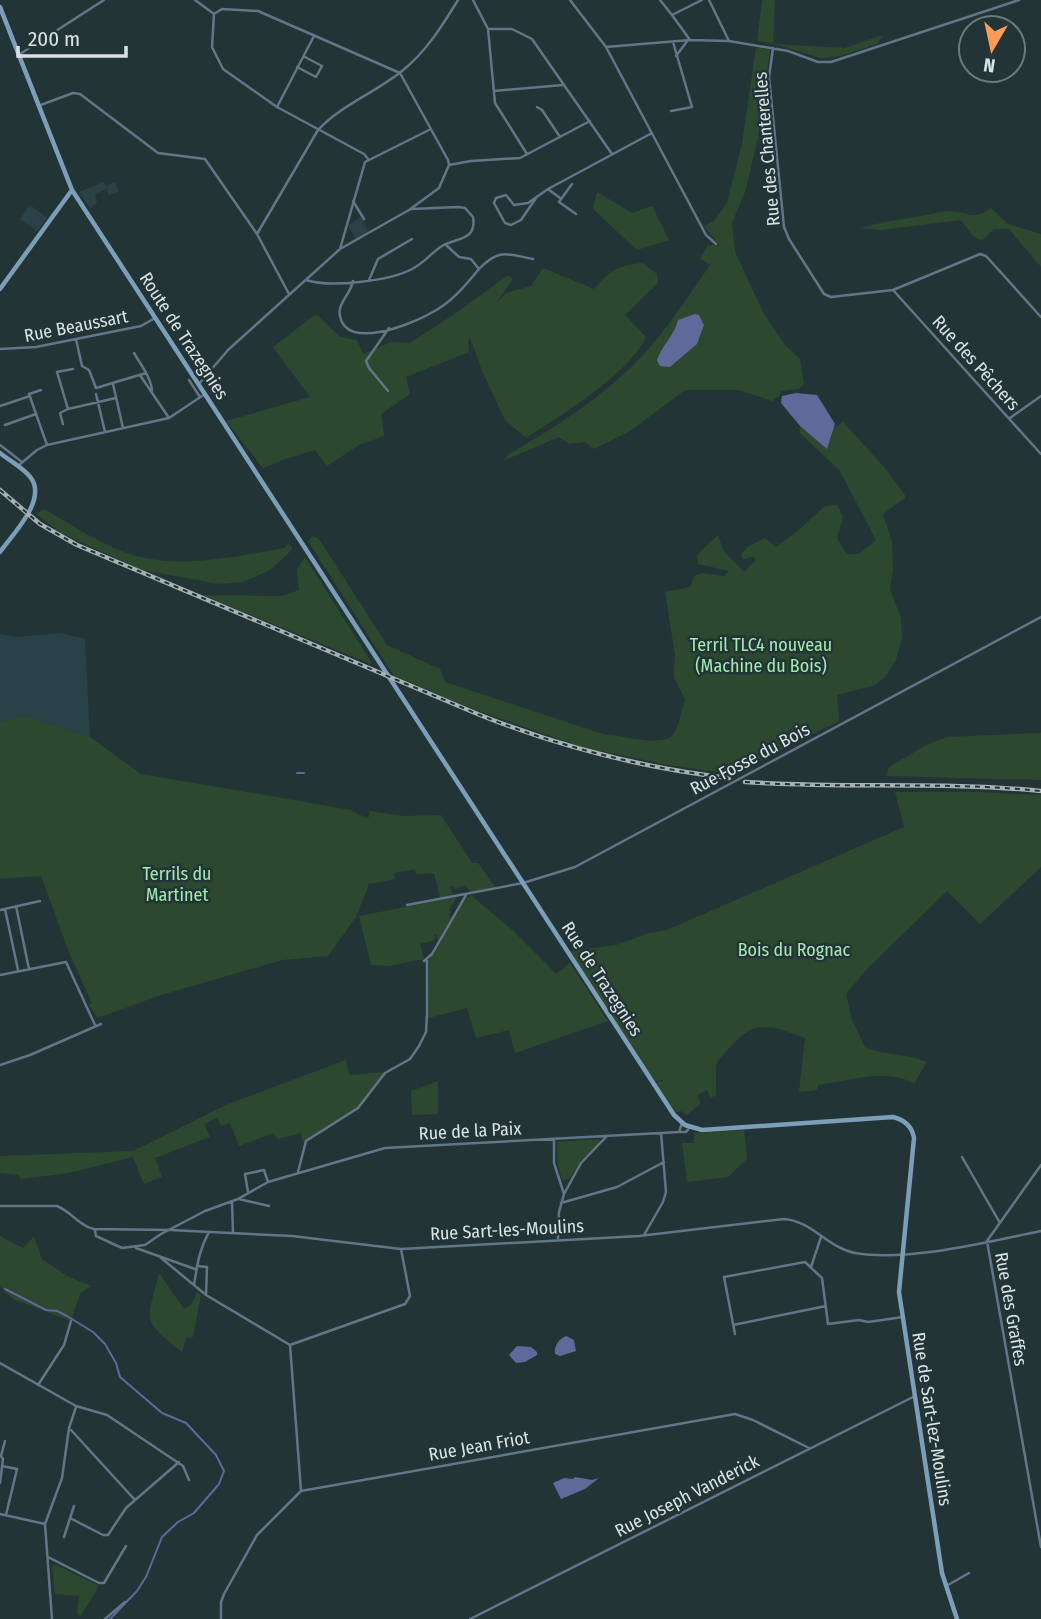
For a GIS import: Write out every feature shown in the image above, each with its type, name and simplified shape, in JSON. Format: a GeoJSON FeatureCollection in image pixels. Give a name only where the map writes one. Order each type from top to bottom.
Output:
{"type":"FeatureCollection","features":[{"type":"Feature","properties":{"kind":"main road","name":"Route de Trazegnies"},"geometry":{"type":"LineString","coordinates":[[0,6],[72,190],[199,384],[203,396],[379,662]]}},
{"type":"Feature","properties":{"kind":"main road"},"geometry":{"type":"LineString","coordinates":[[0,289],[72,190]]}},
{"type":"Feature","properties":{"kind":"main road"},"geometry":{"type":"LineString","coordinates":[[0,453],[20,464],[33,481],[36,498],[0,552]]}},
{"type":"Feature","properties":{"kind":"main road","name":"Rue de Trazegnies"},"geometry":{"type":"LineString","coordinates":[[379,662],[668,1108],[682,1123],[705,1130],[888,1118],[902,1120]]}},
{"type":"Feature","properties":{"kind":"main road","name":"Rue de Sart-lez-Moulins"},"geometry":{"type":"LineString","coordinates":[[902,1120],[911,1128],[914,1138],[899,1292],[945,1586],[957,1619]]}},
{"type":"Feature","properties":{"kind":"street"},"geometry":{"type":"LineString","coordinates":[[18,55],[104,0]]}},
{"type":"Feature","properties":{"kind":"street"},"geometry":{"type":"LineString","coordinates":[[195,0],[214,14]]}},
{"type":"Feature","properties":{"kind":"street"},"geometry":{"type":"LineString","coordinates":[[257,234],[318,130],[328,119],[400,73],[425,51],[458,0]]}},
{"type":"Feature","properties":{"kind":"street"},"geometry":{"type":"LineString","coordinates":[[473,0],[488,29],[498,109],[527,154]]}},
{"type":"Feature","properties":{"kind":"street"},"geometry":{"type":"LineString","coordinates":[[570,0],[606,47],[706,234],[716,244]]}},
{"type":"Feature","properties":{"kind":"street"},"geometry":{"type":"LineString","coordinates":[[660,0],[689,40]]}},
{"type":"Feature","properties":{"kind":"street"},"geometry":{"type":"LineString","coordinates":[[672,15],[702,0]]}},
{"type":"Feature","properties":{"kind":"street"},"geometry":{"type":"LineString","coordinates":[[709,0],[729,41]]}},
{"type":"Feature","properties":{"kind":"street"},"geometry":{"type":"LineString","coordinates":[[606,47],[689,40],[729,41],[773,48],[818,62],[831,62],[1019,0]]}},
{"type":"Feature","properties":{"kind":"street"},"geometry":{"type":"LineString","coordinates":[[199,384],[228,350],[340,249],[412,209],[439,188],[449,165],[400,73],[258,11],[222,9],[214,14]]}},
{"type":"Feature","properties":{"kind":"street"},"geometry":{"type":"LineString","coordinates":[[214,14],[212,47],[218,62],[227,73],[277,107],[364,154],[368,159]]}},
{"type":"Feature","properties":{"kind":"street"},"geometry":{"type":"LineString","coordinates":[[488,29],[512,29],[527,35],[538,46],[612,155]]}},
{"type":"Feature","properties":{"kind":"street"},"geometry":{"type":"LineString","coordinates":[[277,107],[314,36]]}},
{"type":"Feature","properties":{"kind":"street"},"geometry":{"type":"LineString","coordinates":[[676,56],[689,40]]}},
{"type":"Feature","properties":{"kind":"street"},"geometry":{"type":"LineString","coordinates":[[671,111],[692,107],[673,42]]}},
{"type":"Feature","properties":{"kind":"street","name":"Rue des Chanterelles"},"geometry":{"type":"LineString","coordinates":[[773,48],[769,77],[784,227],[789,239],[824,294],[831,297],[893,290]]}},
{"type":"Feature","properties":{"kind":"street"},"geometry":{"type":"LineString","coordinates":[[297,68],[316,77],[322,66],[303,56]]}},
{"type":"Feature","properties":{"kind":"street"},"geometry":{"type":"LineString","coordinates":[[494,91],[564,85]]}},
{"type":"Feature","properties":{"kind":"street"},"geometry":{"type":"LineString","coordinates":[[38,106],[73,93],[80,94],[158,153],[205,159],[257,234],[289,294]]}},
{"type":"Feature","properties":{"kind":"street"},"geometry":{"type":"LineString","coordinates":[[537,107],[542,110],[560,137]]}},
{"type":"Feature","properties":{"kind":"street"},"geometry":{"type":"LineString","coordinates":[[449,165],[471,161],[513,160],[590,121]]}},
{"type":"Feature","properties":{"kind":"street"},"geometry":{"type":"LineString","coordinates":[[340,249],[363,167],[368,159],[431,129]]}},
{"type":"Feature","properties":{"kind":"street"},"geometry":{"type":"LineString","coordinates":[[525,214],[524,210],[514,205],[506,195],[496,198],[494,203],[505,223],[516,224],[548,189],[652,133]]}},
{"type":"Feature","properties":{"kind":"street"},"geometry":{"type":"LineString","coordinates":[[560,200],[572,184]]}},
{"type":"Feature","properties":{"kind":"street"},"geometry":{"type":"LineString","coordinates":[[548,189],[576,214]]}},
{"type":"Feature","properties":{"kind":"street"},"geometry":{"type":"LineString","coordinates":[[519,206],[537,198]]}},
{"type":"Feature","properties":{"kind":"street"},"geometry":{"type":"LineString","coordinates":[[353,201],[364,219]]}},
{"type":"Feature","properties":{"kind":"street"},"geometry":{"type":"LineString","coordinates":[[306,280],[315,283],[395,277],[411,271],[444,244],[466,238],[471,233],[474,223],[470,212],[458,206],[412,209]]}},
{"type":"Feature","properties":{"kind":"street"},"geometry":{"type":"LineString","coordinates":[[369,280],[378,259],[412,239]]}},
{"type":"Feature","properties":{"kind":"street"},"geometry":{"type":"LineString","coordinates":[[444,244],[459,257],[471,259],[479,269]]}},
{"type":"Feature","properties":{"kind":"street"},"geometry":{"type":"LineString","coordinates":[[354,281],[340,307],[342,324],[355,334],[362,335],[431,314],[458,293],[494,255],[501,253],[533,259]]}},
{"type":"Feature","properties":{"kind":"street"},"geometry":{"type":"LineString","coordinates":[[893,290],[980,254],[986,256],[1041,317]]}},
{"type":"Feature","properties":{"kind":"street","name":"Rue des Pêchers"},"geometry":{"type":"LineString","coordinates":[[893,290],[1041,454]]}},
{"type":"Feature","properties":{"kind":"street","name":"Rue Beaussart"},"geometry":{"type":"LineString","coordinates":[[0,349],[36,347],[141,326],[155,318]]}},
{"type":"Feature","properties":{"kind":"street"},"geometry":{"type":"LineString","coordinates":[[388,391],[366,361],[389,328]]}},
{"type":"Feature","properties":{"kind":"street"},"geometry":{"type":"LineString","coordinates":[[76,339],[82,366],[89,370],[96,388],[146,373]]}},
{"type":"Feature","properties":{"kind":"street"},"geometry":{"type":"LineString","coordinates":[[134,353],[153,388],[152,392]]}},
{"type":"Feature","properties":{"kind":"street"},"geometry":{"type":"LineString","coordinates":[[68,408],[57,372],[73,369]]}},
{"type":"Feature","properties":{"kind":"street"},"geometry":{"type":"LineString","coordinates":[[140,375],[169,418]]}},
{"type":"Feature","properties":{"kind":"street"},"geometry":{"type":"LineString","coordinates":[[0,445],[20,464],[47,445],[169,418],[203,396],[189,380]]}},
{"type":"Feature","properties":{"kind":"street"},"geometry":{"type":"LineString","coordinates":[[113,383],[123,428]]}},
{"type":"Feature","properties":{"kind":"street"},"geometry":{"type":"LineString","coordinates":[[0,406],[41,390]]}},
{"type":"Feature","properties":{"kind":"street"},"geometry":{"type":"LineString","coordinates":[[96,394],[105,432]]}},
{"type":"Feature","properties":{"kind":"street"},"geometry":{"type":"LineString","coordinates":[[30,396],[47,445]]}},
{"type":"Feature","properties":{"kind":"street"},"geometry":{"type":"LineString","coordinates":[[1010,418],[1041,396]]}},
{"type":"Feature","properties":{"kind":"street"},"geometry":{"type":"LineString","coordinates":[[63,424],[60,414],[68,408],[116,398]]}},
{"type":"Feature","properties":{"kind":"street"},"geometry":{"type":"LineString","coordinates":[[5,425],[36,414]]}},
{"type":"Feature","properties":{"kind":"street","name":"Rue Fosse du Bois"},"geometry":{"type":"LineString","coordinates":[[407,905],[523,883],[583,864],[1041,617]]}},
{"type":"Feature","properties":{"kind":"street"},"geometry":{"type":"LineString","coordinates":[[298,1172],[306,1141],[358,1108],[385,1073],[410,1059],[419,1046],[424,1037],[428,1014],[426,960],[466,895]]}},
{"type":"Feature","properties":{"kind":"street"},"geometry":{"type":"LineString","coordinates":[[18,971],[2,909],[40,901]]}},
{"type":"Feature","properties":{"kind":"street"},"geometry":{"type":"LineString","coordinates":[[16,906],[29,969]]}},
{"type":"Feature","properties":{"kind":"street"},"geometry":{"type":"LineString","coordinates":[[0,975],[63,961],[68,964],[95,1025]]}},
{"type":"Feature","properties":{"kind":"street"},"geometry":{"type":"LineString","coordinates":[[0,1065],[45,1049],[101,1024]]}},
{"type":"Feature","properties":{"kind":"street"},"geometry":{"type":"LineString","coordinates":[[678,1132],[682,1123]]}},
{"type":"Feature","properties":{"kind":"street","name":"Rue de la Paix"},"geometry":{"type":"LineString","coordinates":[[136,1248],[205,1211],[238,1199],[268,1182],[385,1148],[685,1132],[690,1127]]}},
{"type":"Feature","properties":{"kind":"street"},"geometry":{"type":"LineString","coordinates":[[644,1236],[664,1199],[667,1186],[661,1133]]}},
{"type":"Feature","properties":{"kind":"street"},"geometry":{"type":"LineString","coordinates":[[558,1240],[564,1194],[581,1163],[607,1136]]}},
{"type":"Feature","properties":{"kind":"street"},"geometry":{"type":"LineString","coordinates":[[554,1139],[554,1163],[564,1194]]}},
{"type":"Feature","properties":{"kind":"street"},"geometry":{"type":"LineString","coordinates":[[962,1157],[1000,1223]]}},
{"type":"Feature","properties":{"kind":"street"},"geometry":{"type":"LineString","coordinates":[[561,1203],[617,1187],[664,1162]]}},
{"type":"Feature","properties":{"kind":"street"},"geometry":{"type":"LineString","coordinates":[[987,1241],[1041,1165]]}},
{"type":"Feature","properties":{"kind":"street","name":"Rue de la Paix"},"geometry":{"type":"LineString","coordinates":[[248,1192],[245,1174],[264,1171],[268,1182]]}},
{"type":"Feature","properties":{"kind":"street"},"geometry":{"type":"LineString","coordinates":[[238,1199],[269,1206]]}},
{"type":"Feature","properties":{"kind":"street"},"geometry":{"type":"LineString","coordinates":[[232,1201],[233,1233]]}},
{"type":"Feature","properties":{"kind":"street"},"geometry":{"type":"LineString","coordinates":[[0,1206],[57,1206],[66,1210],[85,1227],[94,1229],[96,1236],[122,1248],[136,1248],[195,1268],[207,1267],[206,1295]]}},
{"type":"Feature","properties":{"kind":"street","name":"Rue Sart-les-Moulins"},"geometry":{"type":"LineString","coordinates":[[94,1229],[292,1236],[401,1249],[644,1236],[784,1219],[800,1223],[838,1247],[854,1253],[901,1255]]}},
{"type":"Feature","properties":{"kind":"street"},"geometry":{"type":"LineString","coordinates":[[901,1255],[1041,1231]]}},
{"type":"Feature","properties":{"kind":"street"},"geometry":{"type":"LineString","coordinates":[[194,1285],[195,1268],[209,1232]]}},
{"type":"Feature","properties":{"kind":"street"},"geometry":{"type":"LineString","coordinates":[[811,1267],[821,1236]]}},
{"type":"Feature","properties":{"kind":"street","name":"Rue des Graffes"},"geometry":{"type":"LineString","coordinates":[[987,1241],[1041,1547]]}},
{"type":"Feature","properties":{"kind":"street"},"geometry":{"type":"LineString","coordinates":[[290,1345],[409,1301],[401,1249]]}},
{"type":"Feature","properties":{"kind":"street"},"geometry":{"type":"LineString","coordinates":[[160,1258],[206,1295],[290,1345]]}},
{"type":"Feature","properties":{"kind":"street"},"geometry":{"type":"LineString","coordinates":[[735,1334],[724,1277],[805,1262],[822,1279],[828,1324],[903,1317]]}},
{"type":"Feature","properties":{"kind":"street"},"geometry":{"type":"LineString","coordinates":[[733,1325],[826,1306]]}},
{"type":"Feature","properties":{"kind":"street"},"geometry":{"type":"LineString","coordinates":[[38,1385],[64,1345],[71,1321]]}},
{"type":"Feature","properties":{"kind":"street"},"geometry":{"type":"LineString","coordinates":[[221,1619],[224,1594],[257,1535],[301,1491],[290,1345]]}},
{"type":"Feature","properties":{"kind":"street"},"geometry":{"type":"LineString","coordinates":[[0,1363],[76,1406],[107,1415],[179,1462],[186,1470],[189,1480]]}},
{"type":"Feature","properties":{"kind":"street","name":"Rue Joseph Vanderick"},"geometry":{"type":"LineString","coordinates":[[470,1619],[915,1395]]}},
{"type":"Feature","properties":{"kind":"street"},"geometry":{"type":"LineString","coordinates":[[51,1619],[45,1524],[62,1478],[69,1428],[76,1406]]}},
{"type":"Feature","properties":{"kind":"street","name":"Rue Jean Friot"},"geometry":{"type":"LineString","coordinates":[[301,1491],[735,1414],[762,1424],[809,1448]]}},
{"type":"Feature","properties":{"kind":"street"},"geometry":{"type":"LineString","coordinates":[[69,1428],[135,1500]]}},
{"type":"Feature","properties":{"kind":"street"},"geometry":{"type":"LineString","coordinates":[[0,1483],[1,1456],[5,1441]]}},
{"type":"Feature","properties":{"kind":"street"},"geometry":{"type":"LineString","coordinates":[[71,1518],[108,1535],[122,1513],[179,1462]]}},
{"type":"Feature","properties":{"kind":"street"},"geometry":{"type":"LineString","coordinates":[[1,1467],[17,1469],[6,1515]]}},
{"type":"Feature","properties":{"kind":"street"},"geometry":{"type":"LineString","coordinates":[[64,1537],[74,1506]]}},
{"type":"Feature","properties":{"kind":"street"},"geometry":{"type":"LineString","coordinates":[[0,1514],[45,1524]]}},
{"type":"Feature","properties":{"kind":"street"},"geometry":{"type":"LineString","coordinates":[[48,1557],[99,1583],[104,1583],[126,1546]]}},
{"type":"Feature","properties":{"kind":"street"},"geometry":{"type":"LineString","coordinates":[[945,1586],[969,1573]]}},
{"type":"Feature","properties":{"kind":"street"},"geometry":{"type":"LineString","coordinates":[[105,1619],[125,1602]]}},
{"type":"Feature","properties":{"kind":"shaded area"},"geometry":{"type":"Polygon","coordinates":[[[103,182],[106,186],[115,182],[119,191],[109,195],[107,189],[95,194],[97,203],[90,208],[79,192],[103,182]]]}},
{"type":"Feature","properties":{"kind":"shaded area"},"geometry":{"type":"Polygon","coordinates":[[[30,205],[47,218],[37,231],[20,219],[30,205]]]}},
{"type":"Feature","properties":{"kind":"shaded area"},"geometry":{"type":"Polygon","coordinates":[[[361,217],[368,231],[356,239],[348,225],[361,217]]]}},
{"type":"Feature","properties":{"kind":"shaded area"},"geometry":{"type":"Polygon","coordinates":[[[60,633],[85,639],[90,737],[25,716],[0,722],[0,634],[18,637],[60,633]]]}},
{"type":"Feature","properties":{"kind":"green space"},"geometry":{"type":"Polygon","coordinates":[[[762,0],[775,0],[773,43],[757,41],[762,0]]]}},
{"type":"Feature","properties":{"kind":"green space"},"geometry":{"type":"Polygon","coordinates":[[[883,35],[877,44],[840,56],[821,58],[776,44],[845,48],[883,35]]]}},
{"type":"Feature","properties":{"kind":"green space"},"geometry":{"type":"Polygon","coordinates":[[[756,48],[770,49],[758,138],[745,192],[732,223],[735,252],[763,312],[785,345],[800,359],[804,383],[799,389],[781,391],[772,401],[739,390],[685,390],[630,431],[594,449],[585,442],[569,444],[559,437],[503,461],[509,454],[581,408],[631,367],[663,331],[710,265],[700,258],[708,245],[719,245],[704,226],[714,221],[727,203],[742,144],[756,48]]]}},
{"type":"Feature","properties":{"kind":"green space"},"geometry":{"type":"Polygon","coordinates":[[[597,192],[632,213],[652,206],[669,240],[637,250],[593,209],[597,192]]]}},
{"type":"Feature","properties":{"kind":"green space"},"geometry":{"type":"Polygon","coordinates":[[[991,208],[1008,224],[1041,234],[1041,267],[1009,229],[994,229],[982,240],[973,236],[961,220],[881,230],[860,228],[945,211],[974,215],[991,208]]]}},
{"type":"Feature","properties":{"kind":"green space"},"geometry":{"type":"Polygon","coordinates":[[[642,263],[657,274],[658,283],[625,315],[646,337],[637,351],[609,380],[526,438],[505,420],[470,338],[469,352],[406,377],[410,394],[381,414],[384,436],[359,445],[327,466],[315,450],[263,468],[226,421],[310,397],[273,347],[316,314],[340,337],[357,340],[363,354],[391,342],[410,343],[508,275],[513,279],[495,304],[506,293],[531,286],[543,268],[594,289],[615,270],[642,263]]]}},
{"type":"Feature","properties":{"kind":"green space","name":"Terril TLC4 nouveau (Machine du Bois)"},"geometry":{"type":"Polygon","coordinates":[[[843,422],[884,467],[905,495],[905,498],[883,514],[892,542],[893,569],[890,590],[901,617],[902,638],[896,660],[885,677],[875,685],[837,695],[839,721],[753,764],[737,762],[741,771],[736,775],[663,764],[582,747],[476,710],[394,676],[308,541],[313,536],[319,539],[387,645],[440,669],[445,682],[606,735],[663,740],[675,732],[685,700],[674,677],[675,655],[665,592],[690,587],[694,576],[702,573],[724,576],[729,571],[698,564],[697,555],[718,535],[723,550],[744,572],[756,560],[754,556],[743,560],[741,554],[749,546],[765,538],[776,547],[825,506],[837,505],[843,517],[837,538],[847,554],[859,554],[876,540],[840,471],[800,433],[800,426],[827,449],[834,428],[843,422]]]}},
{"type":"Feature","properties":{"kind":"green space"},"geometry":{"type":"Polygon","coordinates":[[[44,509],[116,549],[159,560],[195,561],[231,557],[285,548],[289,543],[293,549],[270,570],[243,582],[219,584],[142,570],[61,533],[36,514],[44,509]]]}},
{"type":"Feature","properties":{"kind":"green space"},"geometry":{"type":"Polygon","coordinates":[[[305,557],[373,665],[202,595],[282,596],[299,590],[297,569],[305,557]]]}},
{"type":"Feature","properties":{"kind":"green space","name":"Terrils du Martinet"},"geometry":{"type":"Polygon","coordinates":[[[25,716],[90,737],[141,774],[351,810],[368,819],[370,811],[404,816],[441,815],[472,863],[478,863],[495,887],[470,892],[465,885],[455,889],[453,886],[450,887],[453,895],[440,898],[434,873],[416,874],[415,869],[394,873],[395,879],[369,884],[356,917],[328,956],[282,960],[158,996],[98,1018],[89,1005],[92,1003],[70,955],[41,876],[0,879],[0,722],[25,716]]]}},
{"type":"Feature","properties":{"kind":"green space"},"geometry":{"type":"Polygon","coordinates":[[[1041,733],[1041,780],[887,776],[891,766],[926,745],[947,737],[1041,733]]]}},
{"type":"Feature","properties":{"kind":"green space","name":"Bois du Rognac"},"geometry":{"type":"Polygon","coordinates":[[[895,792],[1041,795],[1041,867],[980,924],[947,891],[868,968],[846,994],[852,1020],[865,1047],[927,1062],[914,1084],[893,1076],[880,1076],[818,1085],[817,1090],[799,1092],[805,1038],[776,1029],[756,1028],[739,1038],[718,1061],[716,1095],[711,1098],[707,1090],[697,1095],[701,1103],[687,1115],[681,1111],[675,1113],[655,1083],[666,1080],[653,1081],[569,951],[616,945],[649,933],[667,930],[904,827],[895,792]]]}},
{"type":"Feature","properties":{"kind":"green space"},"geometry":{"type":"Polygon","coordinates":[[[472,896],[511,929],[556,974],[570,963],[608,1021],[515,1053],[509,1030],[476,1038],[467,1008],[428,1018],[429,961],[460,906],[466,898],[472,896]]]}},
{"type":"Feature","properties":{"kind":"green space"},"geometry":{"type":"Polygon","coordinates":[[[457,897],[449,910],[451,917],[438,940],[436,934],[435,940],[420,944],[424,959],[388,966],[371,965],[359,916],[457,897]]]}},
{"type":"Feature","properties":{"kind":"green space"},"geometry":{"type":"Polygon","coordinates":[[[346,1060],[349,1075],[385,1072],[356,1109],[303,1143],[301,1133],[278,1139],[273,1133],[239,1146],[230,1123],[221,1126],[217,1117],[204,1124],[210,1137],[155,1158],[162,1177],[144,1184],[133,1157],[69,1173],[21,1179],[18,1175],[0,1173],[0,1156],[133,1151],[226,1105],[346,1060]]]}},
{"type":"Feature","properties":{"kind":"green space"},"geometry":{"type":"Polygon","coordinates":[[[438,1081],[438,1114],[412,1115],[411,1091],[438,1081]]]}},
{"type":"Feature","properties":{"kind":"green space"},"geometry":{"type":"Polygon","coordinates":[[[744,1130],[747,1159],[728,1177],[687,1182],[682,1143],[694,1143],[694,1133],[744,1130]]]}},
{"type":"Feature","properties":{"kind":"green space"},"geometry":{"type":"Polygon","coordinates":[[[599,1139],[600,1143],[582,1159],[569,1179],[562,1180],[557,1142],[599,1139]]]}},
{"type":"Feature","properties":{"kind":"green space"},"geometry":{"type":"Polygon","coordinates":[[[0,1236],[23,1248],[34,1237],[42,1259],[67,1276],[91,1286],[80,1294],[71,1321],[13,1299],[0,1286],[0,1236]]]}},
{"type":"Feature","properties":{"kind":"green space"},"geometry":{"type":"Polygon","coordinates":[[[159,1273],[184,1309],[192,1304],[197,1292],[201,1295],[193,1337],[186,1338],[182,1352],[159,1332],[150,1318],[159,1273]]]}},
{"type":"Feature","properties":{"kind":"green space"},"geometry":{"type":"Polygon","coordinates":[[[54,1564],[99,1586],[80,1617],[77,1613],[79,1596],[55,1594],[54,1564]]]}},
{"type":"Feature","properties":{"kind":"water"},"geometry":{"type":"Polygon","coordinates":[[[699,315],[704,325],[697,344],[670,367],[660,366],[657,360],[678,320],[699,315]]]}},
{"type":"Feature","properties":{"kind":"water"},"geometry":{"type":"Polygon","coordinates":[[[796,393],[817,395],[835,424],[827,449],[800,426],[781,403],[782,396],[796,393]]]}},
{"type":"Feature","properties":{"kind":"water"},"geometry":{"type":"Polygon","coordinates":[[[566,1336],[574,1340],[576,1351],[560,1356],[555,1354],[558,1343],[566,1336]]]}},
{"type":"Feature","properties":{"kind":"water"},"geometry":{"type":"Polygon","coordinates":[[[517,1346],[531,1347],[537,1355],[525,1362],[516,1363],[509,1355],[517,1346]]]}},
{"type":"Feature","properties":{"kind":"water"},"geometry":{"type":"Polygon","coordinates":[[[575,1477],[592,1480],[599,1478],[585,1489],[561,1499],[553,1483],[575,1477]]]}},
{"type":"Feature","properties":{"kind":"waterway"},"geometry":{"type":"LineString","coordinates":[[297,773],[304,773]]}},
{"type":"Feature","properties":{"kind":"waterway"},"geometry":{"type":"LineString","coordinates":[[5,1289],[46,1310],[57,1311],[93,1332],[105,1344],[116,1363],[120,1377],[162,1413],[186,1423],[216,1455],[224,1471],[219,1484],[194,1513],[178,1522],[162,1537],[146,1577],[137,1591],[110,1619]]}},
{"type":"Feature","properties":{"kind":"railway"},"geometry":{"type":"LineString","coordinates":[[0,490],[40,524],[77,545],[480,715],[602,755],[729,778]]}},
{"type":"Feature","properties":{"kind":"railway"},"geometry":{"type":"LineString","coordinates":[[745,782],[967,786],[1041,791]]}}]}
